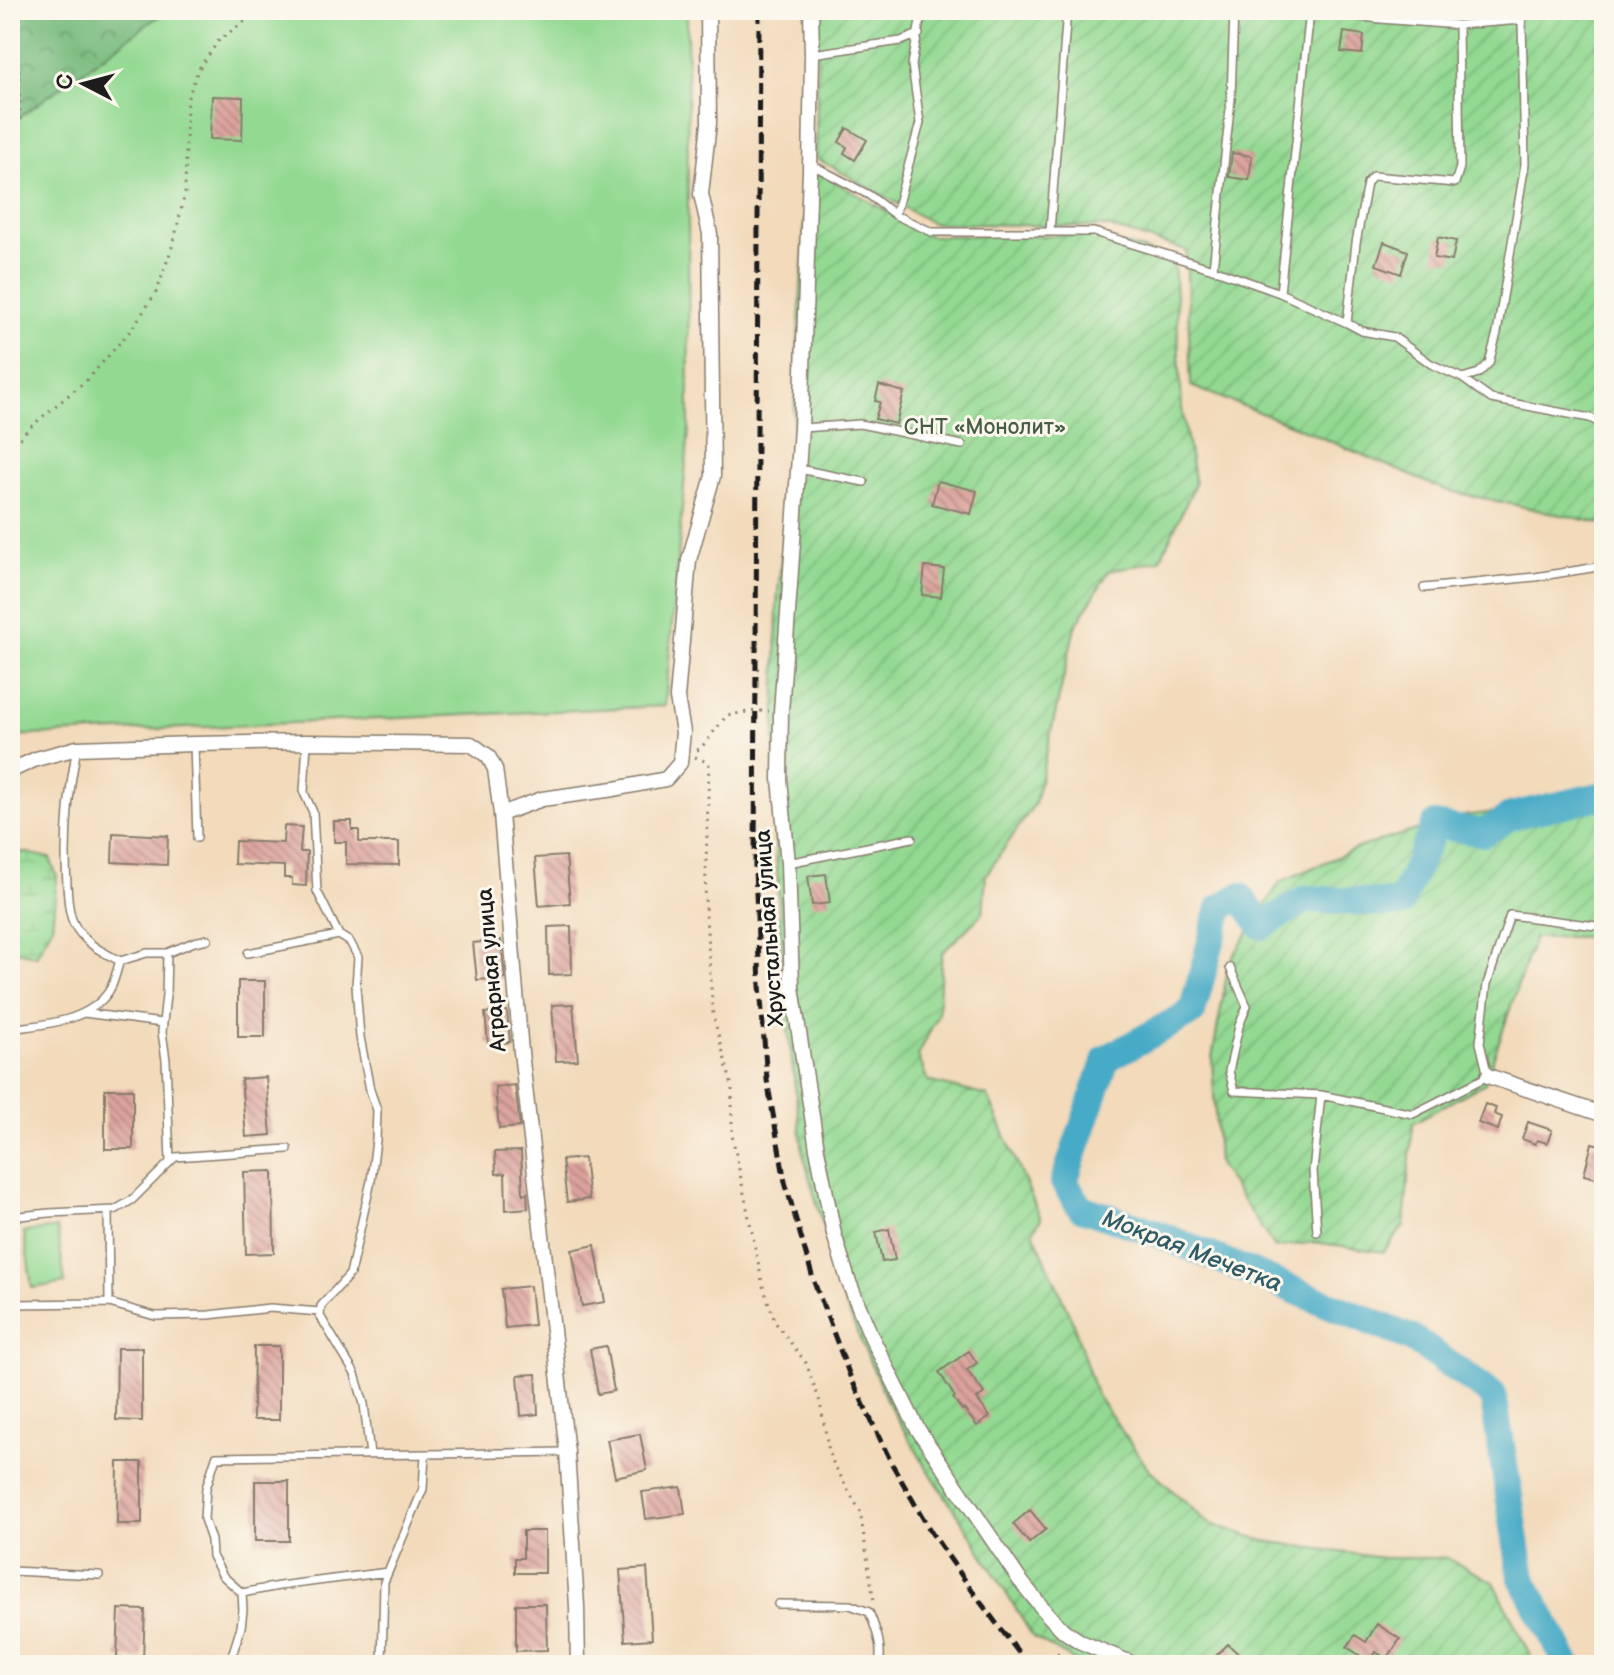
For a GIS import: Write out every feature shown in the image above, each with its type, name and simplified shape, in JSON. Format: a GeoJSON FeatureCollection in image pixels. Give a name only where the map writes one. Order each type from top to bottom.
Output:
{"type":"FeatureCollection","features":[{"type":"Feature","properties":{"kind":"street"},"geometry":{"type":"LineString","coordinates":[[501,814],[542,799],[666,779],[680,763],[683,732],[677,698],[689,560],[713,476],[710,234],[701,194],[709,123],[708,10]]}},
{"type":"Feature","properties":{"kind":"street","name":"Хрустальная улица"},"geometry":{"type":"LineString","coordinates":[[811,10],[810,171],[801,428],[781,712],[780,779],[788,863],[792,987],[817,1149],[834,1234],[848,1280],[871,1336],[917,1428],[1019,1579],[1048,1615],[1081,1642],[1136,1665]]}},
{"type":"Feature","properties":{"kind":"street","name":"Аграрная улица"},"geometry":{"type":"LineString","coordinates":[[10,771],[36,759],[77,748],[194,744],[471,744],[488,756],[495,769],[501,814],[521,1052],[567,1452],[578,1665]]}},
{"type":"Feature","properties":{"kind":"street"},"geometry":{"type":"LineString","coordinates":[[1488,1076],[1604,1115]]}},
{"type":"Feature","properties":{"kind":"lane"},"geometry":{"type":"LineString","coordinates":[[895,215],[920,123],[912,65],[922,10]]}},
{"type":"Feature","properties":{"kind":"lane"},"geometry":{"type":"LineString","coordinates":[[1050,231],[1067,10]]}},
{"type":"Feature","properties":{"kind":"lane"},"geometry":{"type":"LineString","coordinates":[[1213,269],[1231,99],[1234,10]]}},
{"type":"Feature","properties":{"kind":"lane"},"geometry":{"type":"LineString","coordinates":[[1280,293],[1308,10],[1458,25],[1522,20]]}},
{"type":"Feature","properties":{"kind":"lane"},"geometry":{"type":"LineString","coordinates":[[1462,378],[1479,373],[1489,363],[1525,164],[1522,20],[1514,10]]}},
{"type":"Feature","properties":{"kind":"lane"},"geometry":{"type":"LineString","coordinates":[[1347,323],[1356,243],[1367,183],[1373,176],[1455,183],[1460,167],[1458,25]]}},
{"type":"Feature","properties":{"kind":"lane"},"geometry":{"type":"LineString","coordinates":[[812,54],[901,41],[919,34]]}},
{"type":"Feature","properties":{"kind":"lane"},"geometry":{"type":"LineString","coordinates":[[810,171],[818,168],[869,195],[895,215],[932,232],[1094,232],[1213,269],[1280,293],[1362,331],[1394,337],[1431,364],[1462,378],[1491,399],[1590,418],[1604,425]]}},
{"type":"Feature","properties":{"kind":"lane"},"geometry":{"type":"LineString","coordinates":[[801,428],[860,424],[962,445]]}},
{"type":"Feature","properties":{"kind":"lane"},"geometry":{"type":"LineString","coordinates":[[799,469],[864,482]]}},
{"type":"Feature","properties":{"kind":"lane"},"geometry":{"type":"LineString","coordinates":[[1424,588],[1535,577],[1604,566]]}},
{"type":"Feature","properties":{"kind":"lane"},"geometry":{"type":"LineString","coordinates":[[307,742],[304,793],[313,812],[317,891],[339,935],[350,942],[358,957],[356,986],[360,1037],[377,1110],[368,1194],[350,1274],[321,1306],[320,1316],[355,1374],[364,1404],[370,1455]]}},
{"type":"Feature","properties":{"kind":"lane"},"geometry":{"type":"LineString","coordinates":[[194,744],[197,838]]}},
{"type":"Feature","properties":{"kind":"lane"},"geometry":{"type":"LineString","coordinates":[[77,748],[68,812],[66,867],[69,907],[73,922],[84,939],[120,961],[147,953],[167,953],[208,939]]}},
{"type":"Feature","properties":{"kind":"lane"},"geometry":{"type":"LineString","coordinates":[[788,863],[912,838]]}},
{"type":"Feature","properties":{"kind":"lane"},"geometry":{"type":"LineString","coordinates":[[1230,968],[1247,1006],[1229,1071],[1234,1091],[1321,1095],[1413,1114],[1488,1076],[1480,1043],[1487,984],[1510,915],[1604,927]]}},
{"type":"Feature","properties":{"kind":"lane"},"geometry":{"type":"LineString","coordinates":[[248,953],[339,935]]}},
{"type":"Feature","properties":{"kind":"lane"},"geometry":{"type":"LineString","coordinates":[[167,953],[162,1023],[170,1161]]}},
{"type":"Feature","properties":{"kind":"lane"},"geometry":{"type":"LineString","coordinates":[[10,1029],[68,1019],[95,1005],[115,981],[120,961]]}},
{"type":"Feature","properties":{"kind":"lane"},"geometry":{"type":"LineString","coordinates":[[82,1013],[162,1023]]}},
{"type":"Feature","properties":{"kind":"lane"},"geometry":{"type":"LineString","coordinates":[[1317,1232],[1313,1171],[1321,1095]]}},
{"type":"Feature","properties":{"kind":"lane"},"geometry":{"type":"LineString","coordinates":[[10,1217],[115,1210],[148,1186],[175,1157],[288,1149]]}},
{"type":"Feature","properties":{"kind":"lane"},"geometry":{"type":"LineString","coordinates":[[108,1211],[109,1303]]}},
{"type":"Feature","properties":{"kind":"lane"},"geometry":{"type":"LineString","coordinates":[[10,1304],[109,1303],[155,1316],[209,1315],[270,1308],[320,1312]]}},
{"type":"Feature","properties":{"kind":"lane"},"geometry":{"type":"LineString","coordinates":[[229,1665],[241,1627],[242,1593],[223,1576],[212,1556],[211,1540],[204,1519],[206,1488],[216,1457],[567,1452]]}},
{"type":"Feature","properties":{"kind":"lane"},"geometry":{"type":"LineString","coordinates":[[382,1665],[384,1582],[423,1489],[425,1455]]}},
{"type":"Feature","properties":{"kind":"lane"},"geometry":{"type":"LineString","coordinates":[[10,1571],[99,1575]]}},
{"type":"Feature","properties":{"kind":"lane"},"geometry":{"type":"LineString","coordinates":[[242,1593],[388,1572]]}},
{"type":"Feature","properties":{"kind":"lane"},"geometry":{"type":"LineString","coordinates":[[778,1604],[850,1605],[869,1612],[879,1637],[879,1665]]}},
{"type":"Feature","properties":{"kind":"path"},"geometry":{"type":"LineString","coordinates":[[10,451],[28,429],[88,379],[131,330],[157,291],[174,241],[185,193],[187,100],[198,70],[219,40],[260,10]]}},
{"type":"Feature","properties":{"kind":"path"},"geometry":{"type":"LineString","coordinates":[[10,57],[19,67],[20,127],[10,192]]}},
{"type":"Feature","properties":{"kind":"path"},"geometry":{"type":"LineString","coordinates":[[682,751],[700,749],[727,715],[755,711],[781,712]]}},
{"type":"Feature","properties":{"kind":"path"},"geometry":{"type":"LineString","coordinates":[[682,751],[709,763],[705,903],[713,1015],[732,1086],[732,1135],[763,1286],[775,1322],[806,1363],[820,1402],[830,1457],[860,1511],[875,1606]]}},
{"type":"Feature","properties":{"kind":"path"},"geometry":{"type":"LineString","coordinates":[[1037,1665],[1081,1642]]}},
{"type":"Feature","properties":{"kind":"green space"},"geometry":{"type":"Polygon","coordinates":[[[10,10],[167,10],[10,124],[10,10]]]}},
{"type":"Feature","properties":{"kind":"green space"},"geometry":{"type":"Polygon","coordinates":[[[167,10],[687,10],[689,429],[665,706],[10,736],[10,124],[167,10]]]}},
{"type":"Feature","properties":{"kind":"green space"},"geometry":{"type":"Polygon","coordinates":[[[818,10],[1604,10],[1604,524],[1445,490],[1191,386],[1186,250],[1108,227],[932,223],[816,158],[818,10]]]}},
{"type":"Feature","properties":{"kind":"green space","name":"СНТ «Монолит»"},"geometry":{"type":"Polygon","coordinates":[[[820,173],[930,236],[1092,235],[1174,259],[1182,409],[1195,484],[1160,560],[1109,571],[1075,627],[1035,803],[986,875],[983,913],[942,953],[938,1014],[918,1056],[928,1081],[988,1096],[1041,1219],[1033,1232],[1073,1322],[1096,1394],[1148,1468],[1208,1523],[1265,1541],[1382,1558],[1447,1558],[1494,1582],[1535,1665],[1082,1665],[1033,1637],[887,1401],[844,1302],[803,1153],[784,994],[774,818],[777,603],[793,435],[807,182],[820,173]]]}},
{"type":"Feature","properties":{"kind":"green space"},"geometry":{"type":"Polygon","coordinates":[[[1598,799],[1604,825],[1604,936],[1534,938],[1485,1083],[1413,1123],[1404,1226],[1383,1252],[1314,1242],[1275,1248],[1218,1164],[1212,1058],[1229,963],[1280,882],[1360,847],[1463,816],[1598,799]]]}},
{"type":"Feature","properties":{"kind":"green space"},"geometry":{"type":"Polygon","coordinates":[[[23,852],[50,858],[57,877],[52,927],[36,956],[10,949],[10,856],[23,852]]]}},
{"type":"Feature","properties":{"kind":"green space"},"geometry":{"type":"Polygon","coordinates":[[[57,1228],[65,1283],[32,1288],[24,1232],[57,1228]]]}},
{"type":"Feature","properties":{"kind":"building"},"geometry":{"type":"Polygon","coordinates":[[[1344,32],[1364,35],[1362,54],[1341,52],[1344,32]]]}},
{"type":"Feature","properties":{"kind":"building"},"geometry":{"type":"Polygon","coordinates":[[[212,96],[243,97],[242,140],[210,139],[212,96]]]}},
{"type":"Feature","properties":{"kind":"building"},"geometry":{"type":"Polygon","coordinates":[[[847,128],[867,140],[855,160],[844,153],[847,147],[839,142],[847,128]]]}},
{"type":"Feature","properties":{"kind":"building"},"geometry":{"type":"Polygon","coordinates":[[[1232,153],[1252,156],[1249,180],[1229,177],[1232,153]]]}},
{"type":"Feature","properties":{"kind":"building"},"geometry":{"type":"Polygon","coordinates":[[[1438,237],[1456,241],[1452,261],[1434,258],[1438,237]]]}},
{"type":"Feature","properties":{"kind":"building"},"geometry":{"type":"Polygon","coordinates":[[[1384,242],[1408,251],[1401,274],[1376,265],[1384,242]]]}},
{"type":"Feature","properties":{"kind":"building"},"geometry":{"type":"Polygon","coordinates":[[[879,385],[904,392],[896,424],[875,419],[880,402],[875,401],[879,385]]]}},
{"type":"Feature","properties":{"kind":"building"},"geometry":{"type":"Polygon","coordinates":[[[938,481],[977,491],[971,514],[932,504],[938,481]]]}},
{"type":"Feature","properties":{"kind":"building"},"geometry":{"type":"Polygon","coordinates":[[[925,567],[944,569],[941,597],[922,595],[925,567]]]}},
{"type":"Feature","properties":{"kind":"building"},"geometry":{"type":"Polygon","coordinates":[[[334,821],[352,821],[352,830],[359,830],[359,842],[399,842],[399,865],[346,864],[346,842],[334,842],[334,821]]]}},
{"type":"Feature","properties":{"kind":"building"},"geometry":{"type":"Polygon","coordinates":[[[284,826],[302,827],[300,852],[307,852],[306,886],[292,885],[292,878],[284,878],[284,866],[234,864],[235,841],[283,843],[284,826]]]}},
{"type":"Feature","properties":{"kind":"building"},"geometry":{"type":"Polygon","coordinates":[[[113,833],[168,836],[167,865],[112,862],[113,833]]]}},
{"type":"Feature","properties":{"kind":"building"},"geometry":{"type":"Polygon","coordinates":[[[566,856],[570,903],[539,906],[535,858],[566,856]]]}},
{"type":"Feature","properties":{"kind":"building"},"geometry":{"type":"Polygon","coordinates":[[[826,874],[830,903],[812,905],[808,876],[826,874]]]}},
{"type":"Feature","properties":{"kind":"building"},"geometry":{"type":"Polygon","coordinates":[[[571,926],[572,974],[549,975],[548,927],[571,926]]]}},
{"type":"Feature","properties":{"kind":"building"},"geometry":{"type":"Polygon","coordinates":[[[501,940],[505,978],[477,980],[473,943],[501,940]]]}},
{"type":"Feature","properties":{"kind":"building"},"geometry":{"type":"Polygon","coordinates":[[[238,981],[265,981],[265,1037],[238,1037],[238,981]]]}},
{"type":"Feature","properties":{"kind":"building"},"geometry":{"type":"Polygon","coordinates":[[[573,1004],[578,1060],[556,1061],[552,1005],[573,1004]]]}},
{"type":"Feature","properties":{"kind":"building"},"geometry":{"type":"Polygon","coordinates":[[[507,1011],[510,1042],[488,1044],[485,1013],[507,1011]]]}},
{"type":"Feature","properties":{"kind":"building"},"geometry":{"type":"Polygon","coordinates":[[[266,1077],[271,1135],[246,1137],[241,1079],[266,1077]]]}},
{"type":"Feature","properties":{"kind":"building"},"geometry":{"type":"Polygon","coordinates":[[[515,1085],[520,1127],[499,1129],[495,1087],[515,1085]]]}},
{"type":"Feature","properties":{"kind":"building"},"geometry":{"type":"Polygon","coordinates":[[[105,1089],[133,1089],[133,1149],[105,1149],[105,1089]]]}},
{"type":"Feature","properties":{"kind":"building"},"geometry":{"type":"Polygon","coordinates":[[[1485,1104],[1496,1108],[1494,1114],[1502,1117],[1498,1130],[1478,1123],[1485,1104]]]}},
{"type":"Feature","properties":{"kind":"building"},"geometry":{"type":"Polygon","coordinates":[[[1528,1122],[1552,1130],[1547,1143],[1537,1140],[1535,1144],[1522,1139],[1528,1122]]]}},
{"type":"Feature","properties":{"kind":"building"},"geometry":{"type":"Polygon","coordinates":[[[1592,1143],[1604,1146],[1604,1180],[1584,1175],[1592,1143]]]}},
{"type":"Feature","properties":{"kind":"building"},"geometry":{"type":"Polygon","coordinates":[[[521,1151],[523,1194],[527,1193],[528,1208],[506,1210],[505,1173],[496,1174],[495,1152],[521,1151]]]}},
{"type":"Feature","properties":{"kind":"building"},"geometry":{"type":"Polygon","coordinates":[[[584,1158],[589,1199],[567,1202],[562,1160],[584,1158]]]}},
{"type":"Feature","properties":{"kind":"building"},"geometry":{"type":"Polygon","coordinates":[[[273,1171],[274,1253],[246,1254],[244,1172],[273,1171]]]}},
{"type":"Feature","properties":{"kind":"building"},"geometry":{"type":"Polygon","coordinates":[[[889,1229],[895,1260],[882,1262],[876,1232],[889,1229]]]}},
{"type":"Feature","properties":{"kind":"building"},"geometry":{"type":"Polygon","coordinates":[[[595,1245],[605,1302],[582,1306],[572,1250],[595,1245]]]}},
{"type":"Feature","properties":{"kind":"building"},"geometry":{"type":"Polygon","coordinates":[[[530,1286],[534,1325],[505,1328],[501,1289],[530,1286]]]}},
{"type":"Feature","properties":{"kind":"building"},"geometry":{"type":"Polygon","coordinates":[[[254,1346],[279,1346],[279,1420],[253,1420],[254,1346]]]}},
{"type":"Feature","properties":{"kind":"building"},"geometry":{"type":"Polygon","coordinates":[[[606,1346],[614,1391],[598,1394],[590,1349],[606,1346]]]}},
{"type":"Feature","properties":{"kind":"building"},"geometry":{"type":"Polygon","coordinates":[[[117,1348],[142,1348],[142,1421],[116,1420],[117,1348]]]}},
{"type":"Feature","properties":{"kind":"building"},"geometry":{"type":"Polygon","coordinates":[[[969,1351],[977,1363],[967,1370],[984,1393],[977,1399],[990,1417],[977,1426],[953,1398],[939,1372],[969,1351]]]}},
{"type":"Feature","properties":{"kind":"building"},"geometry":{"type":"Polygon","coordinates":[[[536,1374],[538,1414],[521,1416],[518,1375],[536,1374]]]}},
{"type":"Feature","properties":{"kind":"building"},"geometry":{"type":"Polygon","coordinates":[[[640,1434],[647,1470],[615,1477],[607,1440],[640,1434]]]}},
{"type":"Feature","properties":{"kind":"building"},"geometry":{"type":"Polygon","coordinates":[[[118,1462],[142,1462],[142,1524],[117,1524],[118,1462]]]}},
{"type":"Feature","properties":{"kind":"building"},"geometry":{"type":"Polygon","coordinates":[[[255,1481],[289,1481],[289,1541],[255,1541],[255,1481]]]}},
{"type":"Feature","properties":{"kind":"building"},"geometry":{"type":"Polygon","coordinates":[[[681,1487],[685,1514],[646,1519],[642,1492],[681,1487]]]}},
{"type":"Feature","properties":{"kind":"building"},"geometry":{"type":"Polygon","coordinates":[[[1030,1510],[1046,1529],[1029,1543],[1013,1524],[1030,1510]]]}},
{"type":"Feature","properties":{"kind":"building"},"geometry":{"type":"Polygon","coordinates":[[[523,1531],[545,1531],[545,1573],[515,1573],[515,1558],[523,1558],[523,1531]]]}},
{"type":"Feature","properties":{"kind":"building"},"geometry":{"type":"Polygon","coordinates":[[[647,1568],[652,1639],[625,1641],[620,1570],[647,1568]]]}},
{"type":"Feature","properties":{"kind":"building"},"geometry":{"type":"Polygon","coordinates":[[[516,1604],[546,1604],[547,1650],[516,1651],[516,1604]]]}},
{"type":"Feature","properties":{"kind":"building"},"geometry":{"type":"Polygon","coordinates":[[[119,1609],[145,1610],[143,1659],[117,1658],[119,1609]]]}},
{"type":"Feature","properties":{"kind":"building"},"geometry":{"type":"Polygon","coordinates":[[[1377,1624],[1400,1639],[1387,1659],[1376,1652],[1370,1662],[1347,1647],[1355,1635],[1366,1642],[1377,1624]]]}},
{"type":"Feature","properties":{"kind":"building"},"geometry":{"type":"Polygon","coordinates":[[[1228,1644],[1250,1665],[1207,1665],[1228,1644]]]}},
{"type":"Feature","properties":{"kind":"waterway","name":"Мокрая Мечетка"},"geometry":{"type":"LineString","coordinates":[[1568,1665],[1522,1578],[1493,1395],[1413,1339],[1148,1230],[1081,1208],[1064,1182],[1106,1059],[1192,1012],[1220,908],[1240,896],[1262,926],[1306,899],[1400,904],[1435,825],[1484,833],[1511,816],[1604,795]]}},
{"type":"Feature","properties":{"kind":"railway"},"geometry":{"type":"LineString","coordinates":[[759,10],[755,870],[767,1080],[785,1182],[814,1282],[850,1376],[892,1464],[931,1532],[1028,1665]]}}]}
